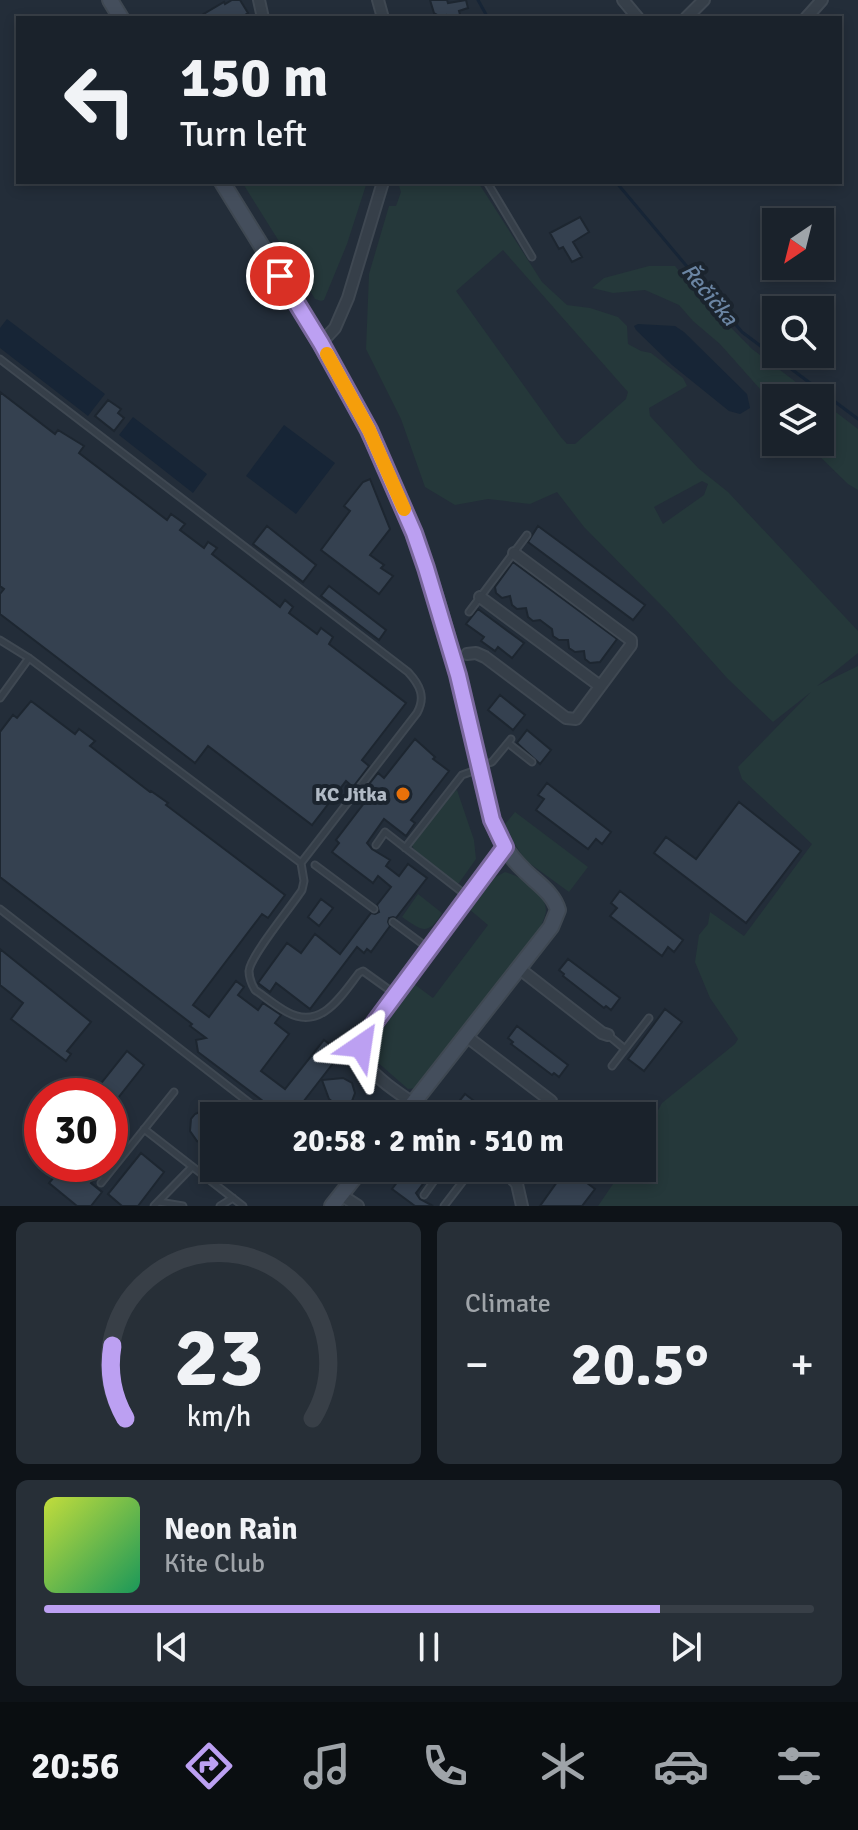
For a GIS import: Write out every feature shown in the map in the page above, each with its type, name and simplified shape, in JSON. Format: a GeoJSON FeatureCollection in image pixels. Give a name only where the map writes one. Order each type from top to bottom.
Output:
{"type":"FeatureCollection","features":[{"type":"Feature","properties":{"kind":"street"},"geometry":{"type":"LineString","coordinates":[[623,0],[636,16]]}},
{"type":"Feature","properties":{"kind":"street"},"geometry":{"type":"LineString","coordinates":[[688,16],[704,0]]}},
{"type":"Feature","properties":{"kind":"street"},"geometry":{"type":"LineString","coordinates":[[808,16],[822,0]]}},
{"type":"Feature","properties":{"kind":"street"},"geometry":{"type":"LineString","coordinates":[[223,184],[321,343],[369,430],[397,493],[460,656],[492,820],[505,847],[521,868],[552,896],[558,910],[551,927],[522,971],[414,1102],[365,1064],[361,1046],[364,1037],[505,847]]}},
{"type":"Feature","properties":{"kind":"street"},"geometry":{"type":"LineString","coordinates":[[321,343],[335,328],[348,298],[382,184]]}},
{"type":"Feature","properties":{"kind":"street"},"geometry":{"type":"LineString","coordinates":[[460,656],[476,653],[485,657],[566,718],[576,719],[631,645],[631,640],[514,553]]}},
{"type":"Feature","properties":{"kind":"street"},"geometry":{"type":"LineString","coordinates":[[480,597],[600,686]]}},
{"type":"Feature","properties":{"kind":"street"},"geometry":{"type":"LineString","coordinates":[[522,971],[608,1035]]}},
{"type":"Feature","properties":{"kind":"street"},"geometry":{"type":"LineString","coordinates":[[466,1036],[551,1101]]}},
{"type":"Feature","properties":{"kind":"street"},"geometry":{"type":"LineString","coordinates":[[348,1182],[337,1200],[358,1206]]}},
{"type":"Feature","properties":{"kind":"street"},"geometry":{"type":"LineString","coordinates":[[515,1182],[522,1206]]}},
{"type":"Feature","properties":{"kind":"lane"},"geometry":{"type":"LineString","coordinates":[[488,184],[532,257]]}},
{"type":"Feature","properties":{"kind":"lane"},"geometry":{"type":"LineString","coordinates":[[0,359],[408,672],[419,686],[422,699],[417,713],[301,863]]}},
{"type":"Feature","properties":{"kind":"lane"},"geometry":{"type":"LineString","coordinates":[[469,612],[527,535]]}},
{"type":"Feature","properties":{"kind":"lane"},"geometry":{"type":"LineString","coordinates":[[0,640],[29,658],[301,863],[302,890],[249,969],[252,986],[289,1014],[311,1017],[329,1009],[363,971],[396,994]]}},
{"type":"Feature","properties":{"kind":"lane"},"geometry":{"type":"LineString","coordinates":[[0,698],[29,658]]}},
{"type":"Feature","properties":{"kind":"lane"},"geometry":{"type":"LineString","coordinates":[[405,848],[462,775],[492,762],[510,741],[532,762]]}},
{"type":"Feature","properties":{"kind":"lane"},"geometry":{"type":"LineString","coordinates":[[376,845],[385,832],[468,897]]}},
{"type":"Feature","properties":{"kind":"lane"},"geometry":{"type":"LineString","coordinates":[[315,865],[374,909]]}},
{"type":"Feature","properties":{"kind":"lane"},"geometry":{"type":"LineString","coordinates":[[0,909],[250,1102]]}},
{"type":"Feature","properties":{"kind":"lane"},"geometry":{"type":"LineString","coordinates":[[393,922],[429,949]]}},
{"type":"Feature","properties":{"kind":"lane"},"geometry":{"type":"LineString","coordinates":[[612,1066],[649,1018]]}},
{"type":"Feature","properties":{"kind":"lane"},"geometry":{"type":"LineString","coordinates":[[608,1035],[625,1049]]}},
{"type":"Feature","properties":{"kind":"lane"},"geometry":{"type":"LineString","coordinates":[[101,1183],[174,1092]]}},
{"type":"Feature","properties":{"kind":"lane"},"geometry":{"type":"LineString","coordinates":[[144,1129],[243,1206]]}},
{"type":"Feature","properties":{"kind":"lane"},"geometry":{"type":"LineString","coordinates":[[156,1204],[193,1167]]}},
{"type":"Feature","properties":{"kind":"lane"},"geometry":{"type":"LineString","coordinates":[[424,1195],[433,1182]]}},
{"type":"Feature","properties":{"kind":"lane"},"geometry":{"type":"LineString","coordinates":[[444,1206],[462,1182]]}},
{"type":"Feature","properties":{"kind":"lane"},"geometry":{"type":"LineString","coordinates":[[220,1206],[233,1198]]}},
{"type":"Feature","properties":{"kind":"lane"},"geometry":{"type":"LineString","coordinates":[[156,1204],[183,1206]]}},
{"type":"Feature","properties":{"kind":"shaded area"},"geometry":{"type":"Polygon","coordinates":[[[243,184],[366,184],[324,300],[315,299],[243,184]]]}},
{"type":"Feature","properties":{"kind":"shaded area"},"geometry":{"type":"Polygon","coordinates":[[[400,184],[479,184],[542,282],[567,305],[618,317],[627,326],[628,344],[651,353],[683,378],[687,386],[649,408],[650,416],[698,468],[728,492],[858,631],[858,653],[817,686],[858,666],[858,1206],[598,1206],[614,1182],[656,1182],[656,1114],[662,1103],[738,1039],[710,998],[695,962],[699,935],[708,924],[710,912],[744,936],[812,844],[742,779],[738,767],[811,692],[773,722],[727,678],[669,613],[584,527],[557,492],[530,504],[488,499],[455,505],[425,487],[401,419],[366,349],[369,274],[389,206],[396,206],[401,192],[400,184]],[[503,250],[456,291],[567,444],[575,444],[626,399],[628,392],[503,250]],[[702,481],[654,507],[663,524],[704,495],[708,484],[702,481]]]}},
{"type":"Feature","properties":{"kind":"shaded area"},"geometry":{"type":"Polygon","coordinates":[[[649,266],[675,266],[694,290],[762,357],[762,368],[777,368],[798,384],[762,384],[762,391],[720,344],[679,305],[645,290],[613,293],[592,288],[604,278],[649,266]]]}},
{"type":"Feature","properties":{"kind":"shaded area"},"geometry":{"type":"Polygon","coordinates":[[[834,411],[858,429],[858,490],[819,456],[834,456],[834,411]]]}},
{"type":"Feature","properties":{"kind":"shaded area"},"geometry":{"type":"Polygon","coordinates":[[[457,790],[474,840],[476,859],[459,883],[416,853],[412,845],[457,790]]]}},
{"type":"Feature","properties":{"kind":"shaded area"},"geometry":{"type":"Polygon","coordinates":[[[515,812],[588,867],[569,892],[525,860],[505,824],[515,812]]]}},
{"type":"Feature","properties":{"kind":"shaded area"},"geometry":{"type":"Polygon","coordinates":[[[505,872],[525,881],[541,896],[546,910],[540,929],[417,1088],[408,1089],[375,1060],[369,1048],[371,1038],[414,984],[433,998],[488,925],[469,909],[492,879],[505,872]]]}},
{"type":"Feature","properties":{"kind":"shaded area"},"geometry":{"type":"Polygon","coordinates":[[[418,894],[442,913],[433,925],[424,929],[402,917],[418,894]]]}},
{"type":"Feature","properties":{"kind":"water"},"geometry":{"type":"Polygon","coordinates":[[[7,319],[105,394],[88,416],[0,348],[0,328],[7,319]]]}},
{"type":"Feature","properties":{"kind":"water"},"geometry":{"type":"Polygon","coordinates":[[[634,326],[675,326],[684,332],[747,394],[750,408],[740,414],[729,411],[672,365],[636,330],[634,326]]]}},
{"type":"Feature","properties":{"kind":"water"},"geometry":{"type":"Polygon","coordinates":[[[133,417],[207,474],[193,493],[119,435],[133,417]]]}},
{"type":"Feature","properties":{"kind":"water"},"geometry":{"type":"Polygon","coordinates":[[[284,425],[335,463],[296,514],[246,476],[284,425]]]}},
{"type":"Feature","properties":{"kind":"building"},"geometry":{"type":"Polygon","coordinates":[[[240,0],[248,13],[243,16],[200,16],[224,2],[240,0]]]}},
{"type":"Feature","properties":{"kind":"building"},"geometry":{"type":"Polygon","coordinates":[[[430,0],[447,0],[448,3],[466,0],[468,8],[459,11],[460,16],[434,13],[430,0]]]}},
{"type":"Feature","properties":{"kind":"building"},"geometry":{"type":"Polygon","coordinates":[[[580,217],[589,232],[573,242],[582,257],[572,262],[563,247],[559,249],[550,233],[580,217]]]}},
{"type":"Feature","properties":{"kind":"building"},"geometry":{"type":"Polygon","coordinates":[[[0,392],[55,434],[58,430],[84,446],[79,453],[167,520],[171,514],[185,524],[180,530],[204,548],[208,542],[217,548],[212,554],[280,607],[285,600],[293,607],[289,613],[317,634],[321,628],[333,637],[329,644],[406,703],[362,760],[369,766],[353,787],[346,781],[312,825],[208,746],[195,763],[0,614],[0,594],[4,589],[0,586],[0,392]]]}},
{"type":"Feature","properties":{"kind":"building"},"geometry":{"type":"Polygon","coordinates":[[[108,400],[121,409],[118,413],[124,418],[114,431],[95,416],[108,400]]]}},
{"type":"Feature","properties":{"kind":"building"},"geometry":{"type":"Polygon","coordinates":[[[370,479],[390,529],[370,555],[393,576],[379,594],[321,550],[350,511],[344,506],[363,482],[370,479]]]}},
{"type":"Feature","properties":{"kind":"building"},"geometry":{"type":"Polygon","coordinates":[[[267,526],[316,565],[303,582],[253,544],[267,526]]]}},
{"type":"Feature","properties":{"kind":"building"},"geometry":{"type":"Polygon","coordinates":[[[538,526],[645,605],[633,620],[528,542],[538,526]]]}},
{"type":"Feature","properties":{"kind":"building"},"geometry":{"type":"Polygon","coordinates":[[[513,562],[617,639],[600,662],[590,663],[585,659],[584,651],[575,652],[569,648],[568,640],[559,640],[553,636],[552,629],[540,620],[533,621],[528,617],[526,608],[517,609],[512,605],[510,596],[502,598],[496,593],[495,587],[513,562]]]}},
{"type":"Feature","properties":{"kind":"building"},"geometry":{"type":"Polygon","coordinates":[[[329,586],[386,630],[379,640],[321,596],[329,586]]]}},
{"type":"Feature","properties":{"kind":"building"},"geometry":{"type":"Polygon","coordinates":[[[478,609],[524,643],[512,658],[498,647],[495,651],[481,641],[484,637],[466,624],[478,609]]]}},
{"type":"Feature","properties":{"kind":"building"},"geometry":{"type":"Polygon","coordinates":[[[500,695],[525,715],[513,730],[488,710],[500,695]]]}},
{"type":"Feature","properties":{"kind":"building"},"geometry":{"type":"Polygon","coordinates":[[[31,701],[75,734],[79,729],[95,741],[90,746],[285,895],[268,918],[262,914],[193,1005],[209,1017],[236,981],[244,987],[238,995],[258,1010],[263,1003],[281,1015],[275,1023],[289,1034],[261,1071],[285,1089],[324,1040],[341,1053],[303,1102],[264,1102],[198,1052],[196,1040],[206,1038],[190,1026],[192,1024],[0,877],[0,732],[13,715],[17,718],[31,701]]]}},
{"type":"Feature","properties":{"kind":"building"},"geometry":{"type":"Polygon","coordinates":[[[527,730],[551,750],[540,764],[517,743],[527,730]]]}},
{"type":"Feature","properties":{"kind":"building"},"geometry":{"type":"Polygon","coordinates":[[[415,739],[449,771],[411,820],[415,823],[406,836],[384,819],[367,843],[390,860],[386,866],[399,876],[408,864],[427,878],[396,918],[389,918],[390,926],[371,952],[367,949],[364,953],[357,947],[310,1009],[276,983],[270,992],[258,983],[287,943],[301,953],[315,934],[340,954],[371,913],[379,912],[377,905],[391,887],[378,876],[373,883],[332,852],[339,843],[336,840],[368,798],[362,793],[378,773],[384,778],[415,739]]]}},
{"type":"Feature","properties":{"kind":"building"},"geometry":{"type":"Polygon","coordinates":[[[547,783],[611,832],[602,844],[596,839],[588,849],[536,810],[544,799],[538,795],[547,783]]]}},
{"type":"Feature","properties":{"kind":"building"},"geometry":{"type":"Polygon","coordinates":[[[739,802],[801,851],[746,923],[654,853],[666,837],[696,859],[739,802]]]}},
{"type":"Feature","properties":{"kind":"building"},"geometry":{"type":"Polygon","coordinates":[[[620,891],[683,940],[674,952],[668,947],[662,956],[610,916],[617,908],[611,903],[620,891]]]}},
{"type":"Feature","properties":{"kind":"building"},"geometry":{"type":"Polygon","coordinates":[[[321,899],[333,908],[319,926],[308,917],[321,899]]]}},
{"type":"Feature","properties":{"kind":"building"},"geometry":{"type":"Polygon","coordinates":[[[0,949],[91,1022],[67,1051],[71,1054],[66,1061],[11,1019],[23,1003],[0,985],[0,949]]]}},
{"type":"Feature","properties":{"kind":"building"},"geometry":{"type":"Polygon","coordinates":[[[568,959],[620,998],[611,1010],[606,1006],[604,1008],[563,976],[559,970],[568,959]]]}},
{"type":"Feature","properties":{"kind":"building"},"geometry":{"type":"Polygon","coordinates":[[[665,1009],[682,1022],[644,1071],[628,1059],[665,1009]]]}},
{"type":"Feature","properties":{"kind":"building"},"geometry":{"type":"Polygon","coordinates":[[[517,1026],[568,1065],[559,1077],[511,1044],[513,1042],[508,1038],[517,1026]]]}},
{"type":"Feature","properties":{"kind":"building"},"geometry":{"type":"Polygon","coordinates":[[[127,1051],[144,1065],[128,1085],[128,1078],[105,1078],[127,1051]]]}},
{"type":"Feature","properties":{"kind":"building"},"geometry":{"type":"Polygon","coordinates":[[[343,1078],[352,1083],[355,1093],[352,1101],[333,1102],[322,1080],[343,1078]]]}},
{"type":"Feature","properties":{"kind":"building"},"geometry":{"type":"Polygon","coordinates":[[[465,1094],[476,1102],[458,1102],[465,1094]]]}},
{"type":"Feature","properties":{"kind":"building"},"geometry":{"type":"Polygon","coordinates":[[[200,1112],[200,1142],[190,1131],[191,1119],[200,1112]]]}},
{"type":"Feature","properties":{"kind":"building"},"geometry":{"type":"Polygon","coordinates":[[[141,1153],[164,1172],[138,1206],[122,1206],[108,1194],[118,1182],[128,1182],[128,1169],[141,1153]]]}},
{"type":"Feature","properties":{"kind":"building"},"geometry":{"type":"Polygon","coordinates":[[[92,1182],[102,1192],[91,1206],[77,1206],[49,1183],[92,1182]]]}},
{"type":"Feature","properties":{"kind":"building"},"geometry":{"type":"Polygon","coordinates":[[[397,1182],[424,1182],[416,1193],[433,1206],[415,1206],[392,1189],[397,1182]]]}},
{"type":"Feature","properties":{"kind":"building"},"geometry":{"type":"Polygon","coordinates":[[[557,1182],[586,1182],[595,1189],[582,1206],[540,1206],[557,1182]]]}},
{"type":"Feature","properties":{"kind":"waterway","name":"Řečička"},"geometry":{"type":"LineString","coordinates":[[478,0],[487,16]]}},
{"type":"Feature","properties":{"kind":"waterway","name":"Řečička"},"geometry":{"type":"LineString","coordinates":[[618,184],[742,332],[858,419]]}},
{"type":"Feature","properties":{"kind":"slow traffic"},"geometry":{"type":"LineString","coordinates":[[327,354],[369,430],[404,509]]}},
{"type":"Feature","properties":{"kind":"place","name":"KC Jitka"},"geometry":{"type":"Point","coordinates":[403,794]}},
{"type":"Feature","properties":{"kind":"route"},"geometry":{"type":"LineString","coordinates":[[280,276],[369,430],[414,533],[458,675],[492,820],[505,847],[364,1037],[361,1046]]}}]}
